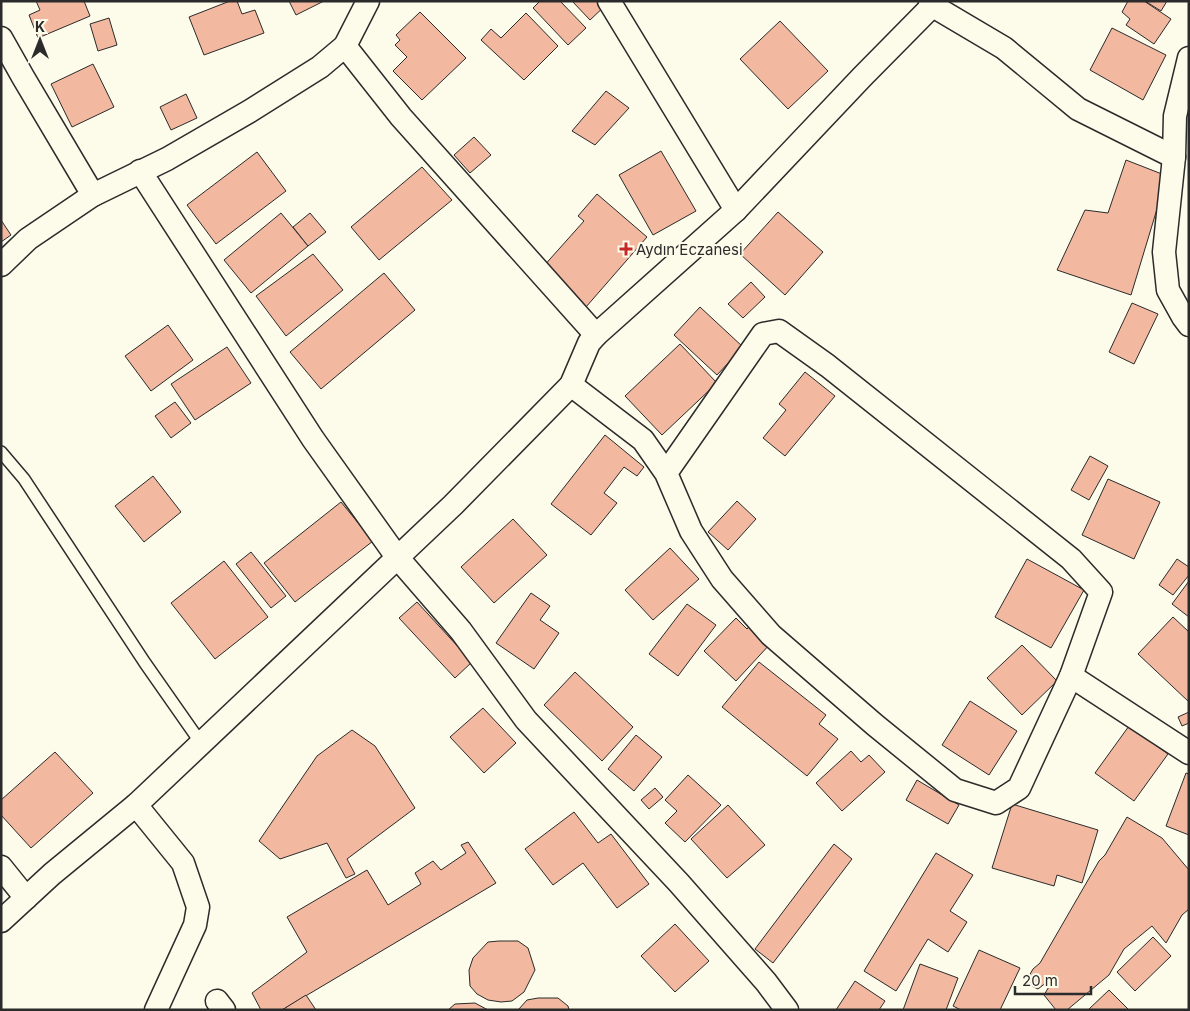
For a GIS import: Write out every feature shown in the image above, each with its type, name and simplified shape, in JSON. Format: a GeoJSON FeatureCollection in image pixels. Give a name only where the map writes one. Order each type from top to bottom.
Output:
{"type":"FeatureCollection","features":[{"type":"Feature","properties":{"kind":"street"},"geometry":{"type":"LineString","coordinates":[[1,265],[28,239],[93,195],[167,159],[250,111],[320,67],[345,46],[368,1]]}},
{"type":"Feature","properties":{"kind":"street"},"geometry":{"type":"LineString","coordinates":[[609,1],[736,210]]}},
{"type":"Feature","properties":{"kind":"street"},"geometry":{"type":"LineString","coordinates":[[1,921],[52,874],[136,805],[453,505],[571,385],[589,343],[596,335],[736,210],[933,3],[1004,48],[1078,109],[1174,158]]}},
{"type":"Feature","properties":{"kind":"street"},"geometry":{"type":"LineString","coordinates":[[1,38],[93,195]]}},
{"type":"Feature","properties":{"kind":"street"},"geometry":{"type":"LineString","coordinates":[[345,46],[401,117],[596,335]]}},
{"type":"Feature","properties":{"kind":"street"},"geometry":{"type":"LineString","coordinates":[[1189,58],[1175,116],[1174,158],[1164,252],[1168,290],[1189,325]]}},
{"type":"Feature","properties":{"kind":"street"},"geometry":{"type":"LineString","coordinates":[[140,172],[312,439],[397,557],[461,632],[526,720],[679,883],[766,982],[787,1010]]}},
{"type":"Feature","properties":{"kind":"street"},"geometry":{"type":"LineString","coordinates":[[571,385],[643,440],[666,473],[691,531],[722,578],[771,635],[875,725],[955,790],[996,803],[1019,788],[1071,676],[1101,592],[1071,559],[828,366],[779,331],[764,334],[666,473]]}},
{"type":"Feature","properties":{"kind":"street"},"geometry":{"type":"LineString","coordinates":[[1071,676],[1189,753]]}},
{"type":"Feature","properties":{"kind":"street"},"geometry":{"type":"LineString","coordinates":[[136,805],[183,863],[198,907],[196,925],[156,1010]]}},
{"type":"Feature","properties":{"kind":"street"},"geometry":{"type":"LineString","coordinates":[[1,867],[26,898]]}},
{"type":"Feature","properties":{"kind":"lane"},"geometry":{"type":"LineString","coordinates":[[1,452],[24,479],[145,663],[201,743]]}},
{"type":"Feature","properties":{"kind":"building"},"geometry":{"type":"Polygon","coordinates":[[[36,1],[84,1],[90,16],[38,38],[29,15],[40,10],[36,1]]]}},
{"type":"Feature","properties":{"kind":"building"},"geometry":{"type":"Polygon","coordinates":[[[230,1],[237,1],[242,14],[255,10],[264,33],[204,55],[189,17],[230,1]]]}},
{"type":"Feature","properties":{"kind":"building"},"geometry":{"type":"Polygon","coordinates":[[[289,1],[324,1],[296,15],[289,1]]]}},
{"type":"Feature","properties":{"kind":"building"},"geometry":{"type":"Polygon","coordinates":[[[540,1],[560,1],[586,28],[568,45],[533,8],[540,1]]]}},
{"type":"Feature","properties":{"kind":"building"},"geometry":{"type":"Polygon","coordinates":[[[572,1],[602,1],[606,5],[590,20],[572,1]]]}},
{"type":"Feature","properties":{"kind":"building"},"geometry":{"type":"Polygon","coordinates":[[[1128,1],[1144,1],[1171,19],[1154,44],[1126,25],[1130,19],[1122,12],[1128,1]]]}},
{"type":"Feature","properties":{"kind":"building"},"geometry":{"type":"Polygon","coordinates":[[[1145,1],[1167,1],[1161,11],[1145,1]]]}},
{"type":"Feature","properties":{"kind":"building"},"geometry":{"type":"Polygon","coordinates":[[[420,12],[466,58],[422,100],[393,71],[407,57],[395,45],[400,40],[396,35],[420,12]]]}},
{"type":"Feature","properties":{"kind":"building"},"geometry":{"type":"Polygon","coordinates":[[[526,13],[558,46],[524,80],[481,40],[491,29],[501,38],[526,13]]]}},
{"type":"Feature","properties":{"kind":"building"},"geometry":{"type":"Polygon","coordinates":[[[109,18],[117,45],[98,51],[90,24],[109,18]]]}},
{"type":"Feature","properties":{"kind":"building"},"geometry":{"type":"Polygon","coordinates":[[[780,21],[828,71],[788,109],[740,59],[780,21]]]}},
{"type":"Feature","properties":{"kind":"building"},"geometry":{"type":"Polygon","coordinates":[[[1112,28],[1166,55],[1143,100],[1090,70],[1112,28]]]}},
{"type":"Feature","properties":{"kind":"building"},"geometry":{"type":"Polygon","coordinates":[[[93,64],[114,107],[72,127],[51,84],[93,64]]]}},
{"type":"Feature","properties":{"kind":"building"},"geometry":{"type":"Polygon","coordinates":[[[606,91],[629,108],[595,145],[572,131],[606,91]]]}},
{"type":"Feature","properties":{"kind":"building"},"geometry":{"type":"Polygon","coordinates":[[[186,94],[197,118],[171,130],[160,107],[186,94]]]}},
{"type":"Feature","properties":{"kind":"building"},"geometry":{"type":"Polygon","coordinates":[[[474,137],[491,155],[470,173],[454,155],[474,137]]]}},
{"type":"Feature","properties":{"kind":"building"},"geometry":{"type":"Polygon","coordinates":[[[661,151],[696,211],[653,235],[619,175],[661,151]]]}},
{"type":"Feature","properties":{"kind":"building"},"geometry":{"type":"Polygon","coordinates":[[[257,152],[286,191],[216,244],[187,205],[257,152]]]}},
{"type":"Feature","properties":{"kind":"building"},"geometry":{"type":"Polygon","coordinates":[[[1126,160],[1167,176],[1131,295],[1057,270],[1085,210],[1108,213],[1126,160]]]}},
{"type":"Feature","properties":{"kind":"building"},"geometry":{"type":"Polygon","coordinates":[[[422,167],[452,200],[379,260],[351,227],[422,167]]]}},
{"type":"Feature","properties":{"kind":"building"},"geometry":{"type":"Polygon","coordinates":[[[597,194],[647,237],[586,307],[542,268],[584,221],[578,216],[597,194]]]}},
{"type":"Feature","properties":{"kind":"building"},"geometry":{"type":"Polygon","coordinates":[[[778,212],[823,252],[785,295],[740,254],[778,212]]]}},
{"type":"Feature","properties":{"kind":"building"},"geometry":{"type":"Polygon","coordinates":[[[281,213],[308,246],[251,293],[224,260],[281,213]]]}},
{"type":"Feature","properties":{"kind":"building"},"geometry":{"type":"Polygon","coordinates":[[[310,213],[326,232],[308,246],[293,227],[310,213]]]}},
{"type":"Feature","properties":{"kind":"building"},"geometry":{"type":"Polygon","coordinates":[[[1,220],[11,235],[1,242],[1,220]]]}},
{"type":"Feature","properties":{"kind":"building"},"geometry":{"type":"Polygon","coordinates":[[[313,254],[343,290],[286,336],[256,296],[313,254]]]}},
{"type":"Feature","properties":{"kind":"building"},"geometry":{"type":"Polygon","coordinates":[[[384,273],[415,310],[321,389],[290,352],[384,273]]]}},
{"type":"Feature","properties":{"kind":"building"},"geometry":{"type":"Polygon","coordinates":[[[751,282],[765,297],[743,318],[728,304],[751,282]]]}},
{"type":"Feature","properties":{"kind":"building"},"geometry":{"type":"Polygon","coordinates":[[[1132,303],[1158,314],[1134,364],[1109,352],[1132,303]]]}},
{"type":"Feature","properties":{"kind":"building"},"geometry":{"type":"Polygon","coordinates":[[[700,307],[743,347],[717,375],[674,335],[700,307]]]}},
{"type":"Feature","properties":{"kind":"building"},"geometry":{"type":"Polygon","coordinates":[[[168,325],[193,360],[151,391],[125,356],[168,325]]]}},
{"type":"Feature","properties":{"kind":"building"},"geometry":{"type":"Polygon","coordinates":[[[680,344],[717,383],[662,435],[625,396],[680,344]]]}},
{"type":"Feature","properties":{"kind":"building"},"geometry":{"type":"Polygon","coordinates":[[[227,347],[251,383],[195,420],[171,384],[227,347]]]}},
{"type":"Feature","properties":{"kind":"building"},"geometry":{"type":"Polygon","coordinates":[[[805,372],[835,396],[785,456],[763,438],[786,410],[779,404],[805,372]]]}},
{"type":"Feature","properties":{"kind":"building"},"geometry":{"type":"Polygon","coordinates":[[[175,402],[191,423],[171,438],[155,416],[175,402]]]}},
{"type":"Feature","properties":{"kind":"building"},"geometry":{"type":"Polygon","coordinates":[[[605,435],[644,467],[637,476],[624,467],[604,493],[617,503],[591,535],[551,504],[605,435]]]}},
{"type":"Feature","properties":{"kind":"building"},"geometry":{"type":"Polygon","coordinates":[[[1090,456],[1108,466],[1089,500],[1071,490],[1090,456]]]}},
{"type":"Feature","properties":{"kind":"building"},"geometry":{"type":"Polygon","coordinates":[[[153,476],[181,512],[144,542],[115,506],[153,476]]]}},
{"type":"Feature","properties":{"kind":"building"},"geometry":{"type":"Polygon","coordinates":[[[1108,479],[1160,502],[1134,559],[1082,535],[1108,479]]]}},
{"type":"Feature","properties":{"kind":"building"},"geometry":{"type":"Polygon","coordinates":[[[737,501],[756,519],[728,550],[708,532],[737,501]]]}},
{"type":"Feature","properties":{"kind":"building"},"geometry":{"type":"Polygon","coordinates":[[[341,502],[373,541],[295,602],[264,563],[341,502]]]}},
{"type":"Feature","properties":{"kind":"building"},"geometry":{"type":"Polygon","coordinates":[[[513,519],[547,555],[494,603],[461,567],[513,519]]]}},
{"type":"Feature","properties":{"kind":"building"},"geometry":{"type":"Polygon","coordinates":[[[670,548],[699,579],[653,620],[625,590],[670,548]]]}},
{"type":"Feature","properties":{"kind":"building"},"geometry":{"type":"Polygon","coordinates":[[[251,552],[286,596],[271,608],[236,564],[251,552]]]}},
{"type":"Feature","properties":{"kind":"building"},"geometry":{"type":"Polygon","coordinates":[[[1027,559],[1084,590],[1051,648],[995,617],[1027,559]]]}},
{"type":"Feature","properties":{"kind":"building"},"geometry":{"type":"Polygon","coordinates":[[[1177,559],[1189,567],[1189,575],[1173,595],[1159,585],[1177,559]]]}},
{"type":"Feature","properties":{"kind":"building"},"geometry":{"type":"Polygon","coordinates":[[[224,561],[268,617],[215,659],[171,603],[224,561]]]}},
{"type":"Feature","properties":{"kind":"building"},"geometry":{"type":"Polygon","coordinates":[[[1189,581],[1189,617],[1172,604],[1189,581]]]}},
{"type":"Feature","properties":{"kind":"building"},"geometry":{"type":"Polygon","coordinates":[[[531,593],[550,606],[540,620],[559,633],[534,669],[496,643],[531,593]]]}},
{"type":"Feature","properties":{"kind":"building"},"geometry":{"type":"Polygon","coordinates":[[[417,602],[472,662],[455,678],[399,618],[417,602]]]}},
{"type":"Feature","properties":{"kind":"building"},"geometry":{"type":"Polygon","coordinates":[[[687,604],[716,625],[678,676],[649,654],[687,604]]]}},
{"type":"Feature","properties":{"kind":"building"},"geometry":{"type":"Polygon","coordinates":[[[1173,617],[1189,632],[1189,702],[1138,654],[1173,617]]]}},
{"type":"Feature","properties":{"kind":"building"},"geometry":{"type":"Polygon","coordinates":[[[736,618],[747,629],[751,624],[771,643],[736,681],[704,651],[736,618]]]}},
{"type":"Feature","properties":{"kind":"building"},"geometry":{"type":"Polygon","coordinates":[[[1022,645],[1057,681],[1022,715],[987,678],[1022,645]]]}},
{"type":"Feature","properties":{"kind":"building"},"geometry":{"type":"Polygon","coordinates":[[[759,662],[826,715],[819,724],[838,739],[807,776],[722,707],[759,662]]]}},
{"type":"Feature","properties":{"kind":"building"},"geometry":{"type":"Polygon","coordinates":[[[575,672],[633,727],[602,761],[544,705],[575,672]]]}},
{"type":"Feature","properties":{"kind":"building"},"geometry":{"type":"Polygon","coordinates":[[[970,701],[1017,731],[989,775],[942,745],[970,701]]]}},
{"type":"Feature","properties":{"kind":"building"},"geometry":{"type":"Polygon","coordinates":[[[483,708],[516,743],[484,773],[450,737],[483,708]]]}},
{"type":"Feature","properties":{"kind":"building"},"geometry":{"type":"Polygon","coordinates":[[[1189,712],[1189,723],[1182,726],[1178,717],[1189,712]]]}},
{"type":"Feature","properties":{"kind":"building"},"geometry":{"type":"Polygon","coordinates":[[[1129,726],[1168,754],[1134,801],[1095,773],[1129,726]]]}},
{"type":"Feature","properties":{"kind":"building"},"geometry":{"type":"Polygon","coordinates":[[[352,730],[375,746],[415,808],[347,859],[355,874],[346,878],[327,843],[280,859],[259,841],[317,756],[352,730]]]}},
{"type":"Feature","properties":{"kind":"building"},"geometry":{"type":"Polygon","coordinates":[[[636,735],[662,757],[634,791],[608,769],[636,735]]]}},
{"type":"Feature","properties":{"kind":"building"},"geometry":{"type":"Polygon","coordinates":[[[851,751],[861,762],[869,755],[885,772],[842,811],[816,783],[851,751]]]}},
{"type":"Feature","properties":{"kind":"building"},"geometry":{"type":"Polygon","coordinates":[[[55,752],[93,793],[31,848],[1,815],[1,800],[55,752]]]}},
{"type":"Feature","properties":{"kind":"building"},"geometry":{"type":"Polygon","coordinates":[[[1186,773],[1189,774],[1189,835],[1166,826],[1186,773]]]}},
{"type":"Feature","properties":{"kind":"building"},"geometry":{"type":"Polygon","coordinates":[[[688,775],[721,805],[685,842],[665,823],[677,811],[665,800],[688,775]]]}},
{"type":"Feature","properties":{"kind":"building"},"geometry":{"type":"Polygon","coordinates":[[[917,780],[959,805],[948,824],[906,800],[917,780]]]}},
{"type":"Feature","properties":{"kind":"building"},"geometry":{"type":"Polygon","coordinates":[[[655,788],[663,797],[649,809],[641,800],[655,788]]]}},
{"type":"Feature","properties":{"kind":"building"},"geometry":{"type":"Polygon","coordinates":[[[1012,804],[1098,830],[1082,883],[1057,875],[1054,886],[992,868],[1012,804]]]}},
{"type":"Feature","properties":{"kind":"building"},"geometry":{"type":"Polygon","coordinates":[[[728,805],[765,845],[727,878],[691,839],[728,805]]]}},
{"type":"Feature","properties":{"kind":"building"},"geometry":{"type":"Polygon","coordinates":[[[574,812],[598,843],[611,834],[649,884],[617,908],[583,863],[553,885],[525,849],[574,812]]]}},
{"type":"Feature","properties":{"kind":"building"},"geometry":{"type":"Polygon","coordinates":[[[1127,817],[1162,838],[1189,870],[1189,909],[1182,915],[1166,943],[1152,926],[1124,949],[1109,975],[1067,1010],[1056,1010],[1044,995],[1056,975],[1038,989],[1025,983],[1033,969],[1040,963],[1099,861],[1105,855],[1127,817]]]}},
{"type":"Feature","properties":{"kind":"building"},"geometry":{"type":"Polygon","coordinates":[[[468,842],[496,883],[282,1010],[261,1010],[252,993],[307,952],[287,917],[367,870],[388,905],[421,884],[415,873],[433,861],[441,870],[466,853],[461,845],[468,842]]]}},
{"type":"Feature","properties":{"kind":"building"},"geometry":{"type":"Polygon","coordinates":[[[834,844],[852,859],[773,963],[755,949],[834,844]]]}},
{"type":"Feature","properties":{"kind":"building"},"geometry":{"type":"Polygon","coordinates":[[[936,853],[973,875],[950,911],[967,922],[948,952],[928,939],[896,991],[864,971],[936,853]]]}},
{"type":"Feature","properties":{"kind":"building"},"geometry":{"type":"Polygon","coordinates":[[[675,924],[709,961],[675,992],[641,956],[675,924]]]}},
{"type":"Feature","properties":{"kind":"building"},"geometry":{"type":"Polygon","coordinates":[[[1153,937],[1171,956],[1135,991],[1117,972],[1153,937]]]}},
{"type":"Feature","properties":{"kind":"building"},"geometry":{"type":"Polygon","coordinates":[[[518,941],[528,948],[535,970],[524,992],[512,1001],[488,1000],[477,994],[470,986],[469,970],[473,958],[488,942],[518,941]]]}},
{"type":"Feature","properties":{"kind":"building"},"geometry":{"type":"Polygon","coordinates":[[[979,950],[1020,968],[1000,1010],[961,1010],[953,1006],[979,950]]]}},
{"type":"Feature","properties":{"kind":"building"},"geometry":{"type":"Polygon","coordinates":[[[920,964],[958,978],[946,1010],[903,1010],[920,964]]]}},
{"type":"Feature","properties":{"kind":"building"},"geometry":{"type":"Polygon","coordinates":[[[855,981],[885,1001],[879,1010],[836,1010],[855,981]]]}},
{"type":"Feature","properties":{"kind":"building"},"geometry":{"type":"Polygon","coordinates":[[[1109,990],[1129,1010],[1088,1010],[1109,990]]]}},
{"type":"Feature","properties":{"kind":"building"},"geometry":{"type":"Polygon","coordinates":[[[306,995],[316,1010],[282,1010],[306,995]]]}},
{"type":"Feature","properties":{"kind":"building"},"geometry":{"type":"Polygon","coordinates":[[[558,998],[568,1006],[569,1010],[518,1010],[527,1000],[558,998]]]}},
{"type":"Feature","properties":{"kind":"building"},"geometry":{"type":"Polygon","coordinates":[[[475,1003],[488,1010],[448,1010],[455,1004],[475,1003]]]}},
{"type":"Feature","properties":{"kind":"place","name":"Aydın Eczanesi"},"geometry":{"type":"Point","coordinates":[626,249]}}]}
